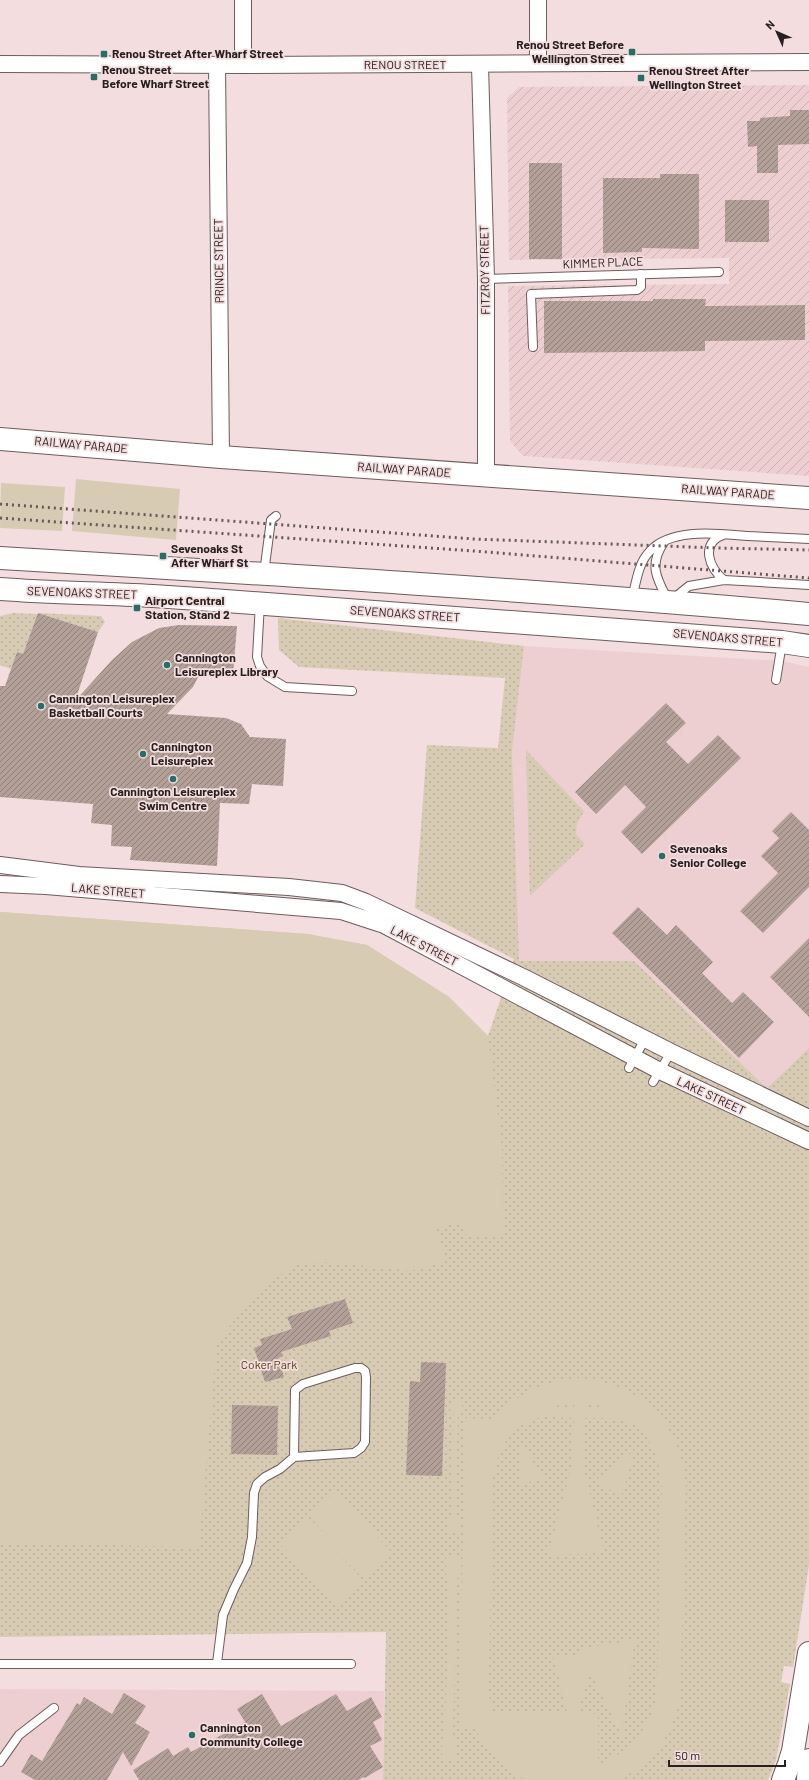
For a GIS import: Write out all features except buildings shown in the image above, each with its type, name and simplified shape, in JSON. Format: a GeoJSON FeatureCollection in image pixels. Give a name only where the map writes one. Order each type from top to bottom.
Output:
{"type":"FeatureCollection","features":[{"type":"Feature","properties":{"kind":"main road","name":"RAILWAY PARADE"},"geometry":{"type":"LineString","coordinates":[[0,439],[221,457],[809,498]]}},
{"type":"Feature","properties":{"kind":"main road"},"geometry":{"type":"LineString","coordinates":[[0,558],[632,599],[809,615]]}},
{"type":"Feature","properties":{"kind":"main road","name":"SEVENOAKS STREET"},"geometry":{"type":"LineString","coordinates":[[0,589],[56,593],[134,595],[260,603],[619,629],[782,642],[809,646]]}},
{"type":"Feature","properties":{"kind":"main road"},"geometry":{"type":"LineString","coordinates":[[619,629],[627,614],[632,599]]}},
{"type":"Feature","properties":{"kind":"main road"},"geometry":{"type":"LineString","coordinates":[[782,642],[794,626],[809,615]]}},
{"type":"Feature","properties":{"kind":"main road"},"geometry":{"type":"LineString","coordinates":[[783,1780],[790,1764],[793,1750],[809,1653]]}},
{"type":"Feature","properties":{"kind":"main road"},"geometry":{"type":"LineString","coordinates":[[808,1780],[809,1760]]}},
{"type":"Feature","properties":{"kind":"street"},"geometry":{"type":"LineString","coordinates":[[243,0],[243,65]]}},
{"type":"Feature","properties":{"kind":"street"},"geometry":{"type":"LineString","coordinates":[[538,0],[538,63]]}},
{"type":"Feature","properties":{"kind":"street","name":"RENOU STREET"},"geometry":{"type":"LineString","coordinates":[[0,64],[480,65],[538,63],[809,62]]}},
{"type":"Feature","properties":{"kind":"street","name":"PRINCE STREET"},"geometry":{"type":"LineString","coordinates":[[217,65],[221,457]]}},
{"type":"Feature","properties":{"kind":"street","name":"FITZROY STREET"},"geometry":{"type":"LineString","coordinates":[[480,65],[486,279],[486,475]]}},
{"type":"Feature","properties":{"kind":"street","name":"LAKE STREET"},"geometry":{"type":"LineString","coordinates":[[0,865],[79,875],[289,887],[342,893],[366,902],[509,970],[671,1052],[809,1118]]}},
{"type":"Feature","properties":{"kind":"street","name":"LAKE STREET"},"geometry":{"type":"LineString","coordinates":[[0,884],[78,889],[347,913],[384,926],[656,1077],[809,1141]]}},
{"type":"Feature","properties":{"kind":"lane","name":"KIMMER PLACE"},"geometry":{"type":"LineString","coordinates":[[486,279],[719,272]]}},
{"type":"Feature","properties":{"kind":"lane"},"geometry":{"type":"LineString","coordinates":[[533,347],[531,294],[637,290],[641,287],[641,274]]}},
{"type":"Feature","properties":{"kind":"lane"},"geometry":{"type":"LineString","coordinates":[[264,574],[271,544],[271,520],[276,516]]}},
{"type":"Feature","properties":{"kind":"lane"},"geometry":{"type":"LineString","coordinates":[[632,599],[637,577],[644,560],[654,547],[664,541],[685,535],[703,533],[809,539]]}},
{"type":"Feature","properties":{"kind":"lane"},"geometry":{"type":"LineString","coordinates":[[724,534],[714,540],[709,549],[712,569],[724,580]]}},
{"type":"Feature","properties":{"kind":"lane"},"geometry":{"type":"LineString","coordinates":[[664,541],[659,549],[654,568],[657,578],[669,602],[689,586],[724,580],[809,585]]}},
{"type":"Feature","properties":{"kind":"lane"},"geometry":{"type":"LineString","coordinates":[[260,603],[257,656],[260,666],[266,676],[285,687],[352,691]]}},
{"type":"Feature","properties":{"kind":"lane"},"geometry":{"type":"LineString","coordinates":[[776,680],[782,642]]}},
{"type":"Feature","properties":{"kind":"lane"},"geometry":{"type":"LineString","coordinates":[[632,1063],[645,1039]]}},
{"type":"Feature","properties":{"kind":"lane"},"geometry":{"type":"LineString","coordinates":[[656,1077],[671,1052]]}},
{"type":"Feature","properties":{"kind":"lane"},"geometry":{"type":"LineString","coordinates":[[217,1663],[223,1615],[247,1563],[252,1537],[254,1493],[257,1484],[265,1477],[280,1469],[294,1456],[354,1453],[362,1448],[365,1442],[366,1377],[365,1372],[361,1368],[355,1368],[298,1387],[295,1395],[294,1456]]}},
{"type":"Feature","properties":{"kind":"lane"},"geometry":{"type":"LineString","coordinates":[[0,1664],[351,1664]]}},
{"type":"Feature","properties":{"kind":"lane"},"geometry":{"type":"LineString","coordinates":[[0,1762],[19,1735],[54,1708]]}},
{"type":"Feature","properties":{"kind":"shaded area"},"geometry":{"type":"Polygon","coordinates":[[[809,85],[809,476],[523,456],[510,441],[508,286],[729,284],[729,258],[509,260],[507,98],[519,87],[809,85]]]}},
{"type":"Feature","properties":{"kind":"shaded area","name":"Sevenoaks Senior College"},"geometry":{"type":"Polygon","coordinates":[[[524,646],[783,661],[809,667],[809,1048],[767,1088],[634,961],[518,961],[512,752],[524,646]]]}},
{"type":"Feature","properties":{"kind":"shaded area","name":"Cannington Community College"},"geometry":{"type":"Polygon","coordinates":[[[0,1689],[384,1691],[383,1780],[0,1780],[0,1689]]]}},
{"type":"Feature","properties":{"kind":"green space"},"geometry":{"type":"Polygon","coordinates":[[[76,479],[180,489],[176,540],[72,531],[76,479]]]}},
{"type":"Feature","properties":{"kind":"green space"},"geometry":{"type":"Polygon","coordinates":[[[1,483],[65,487],[62,531],[0,528],[1,483]]]}},
{"type":"Feature","properties":{"kind":"green space"},"geometry":{"type":"Polygon","coordinates":[[[13,613],[38,614],[23,654],[17,652],[11,669],[0,665],[0,616],[13,613]]]}},
{"type":"Feature","properties":{"kind":"green space"},"geometry":{"type":"Polygon","coordinates":[[[38,613],[101,616],[105,622],[98,632],[38,613]]]}},
{"type":"Feature","properties":{"kind":"green space","name":"Coker Park"},"geometry":{"type":"Polygon","coordinates":[[[278,618],[524,646],[512,752],[519,961],[634,961],[767,1088],[809,1048],[809,1565],[793,1667],[784,1666],[781,1682],[790,1684],[776,1760],[768,1780],[383,1780],[386,1632],[0,1637],[0,912],[307,934],[367,945],[449,997],[488,1036],[514,959],[415,908],[427,745],[498,748],[505,678],[299,667],[279,650],[278,618]]]}},
{"type":"Feature","properties":{"kind":"green space"},"geometry":{"type":"Polygon","coordinates":[[[526,750],[584,811],[577,824],[576,834],[585,844],[530,896],[526,750]]]}},
{"type":"Feature","properties":{"kind":"green space"},"geometry":{"type":"Polygon","coordinates":[[[0,912],[307,934],[367,945],[449,997],[488,1036],[502,1147],[503,1235],[467,1236],[458,1223],[436,1228],[446,1261],[411,1271],[329,1262],[299,1264],[269,1282],[245,1307],[217,1342],[199,1547],[0,1543],[0,912]]]}},
{"type":"Feature","properties":{"kind":"green space"},"geometry":{"type":"Polygon","coordinates":[[[580,1378],[602,1382],[623,1389],[640,1399],[655,1411],[667,1426],[677,1444],[683,1464],[686,1487],[680,1700],[676,1715],[663,1743],[642,1766],[620,1780],[525,1780],[500,1763],[481,1740],[475,1728],[459,1728],[465,1418],[494,1419],[523,1395],[544,1385],[567,1379],[580,1378]],[[574,1403],[564,1404],[547,1409],[574,1409],[574,1403]],[[584,1403],[584,1409],[610,1409],[584,1403]],[[542,1417],[520,1426],[512,1433],[506,1442],[497,1462],[492,1485],[489,1695],[493,1712],[567,1713],[553,1655],[581,1655],[579,1649],[635,1640],[622,1731],[624,1732],[624,1736],[620,1737],[620,1732],[590,1672],[577,1713],[598,1714],[598,1765],[619,1754],[636,1739],[643,1730],[657,1698],[661,1478],[657,1458],[653,1448],[642,1431],[625,1421],[604,1418],[584,1418],[583,1465],[604,1553],[548,1555],[572,1465],[574,1418],[542,1417]]]}},
{"type":"Feature","properties":{"kind":"green space"},"geometry":{"type":"Polygon","coordinates":[[[451,1400],[462,1400],[462,1414],[458,1414],[456,1519],[459,1519],[459,1533],[448,1533],[448,1519],[452,1519],[454,1414],[450,1414],[451,1400]]]}},
{"type":"Feature","properties":{"kind":"green space"},"geometry":{"type":"Polygon","coordinates":[[[521,1444],[524,1444],[524,1448],[545,1480],[520,1483],[521,1444]]]}},
{"type":"Feature","properties":{"kind":"green space"},"geometry":{"type":"Polygon","coordinates":[[[638,1447],[638,1450],[635,1452],[621,1498],[596,1480],[638,1447]]]}},
{"type":"Feature","properties":{"kind":"green space"},"geometry":{"type":"Polygon","coordinates":[[[337,1491],[393,1554],[365,1579],[309,1516],[337,1491]]]}},
{"type":"Feature","properties":{"kind":"green space"},"geometry":{"type":"Polygon","coordinates":[[[307,1518],[363,1580],[335,1606],[279,1543],[307,1518]]]}},
{"type":"Feature","properties":{"kind":"green space"},"geometry":{"type":"Polygon","coordinates":[[[446,1555],[460,1555],[460,1578],[457,1578],[453,1738],[456,1738],[456,1760],[442,1760],[442,1738],[445,1738],[449,1578],[446,1578],[446,1555]]]}},
{"type":"Feature","properties":{"kind":"railway"},"geometry":{"type":"LineString","coordinates":[[0,504],[474,539],[809,550]]}},
{"type":"Feature","properties":{"kind":"railway"},"geometry":{"type":"LineString","coordinates":[[0,518],[474,551],[809,578]]}},
{"type":"Feature","properties":{"kind":"place","name":"Renou Street Before Wellington Street"},"geometry":{"type":"Point","coordinates":[632,52]}},
{"type":"Feature","properties":{"kind":"place","name":"Renou Street After Wharf Street"},"geometry":{"type":"Point","coordinates":[104,54]}},
{"type":"Feature","properties":{"kind":"place","name":"Renou Street Before Wharf Street"},"geometry":{"type":"Point","coordinates":[94,77]}},
{"type":"Feature","properties":{"kind":"place","name":"Renou Street After Wellington Street"},"geometry":{"type":"Point","coordinates":[641,78]}},
{"type":"Feature","properties":{"kind":"place","name":"Sevenoaks St After Wharf St"},"geometry":{"type":"Point","coordinates":[163,556]}},
{"type":"Feature","properties":{"kind":"place","name":"Airport Central Station, Stand 2"},"geometry":{"type":"Point","coordinates":[137,608]}},
{"type":"Feature","properties":{"kind":"place","name":"Cannington Leisureplex Library"},"geometry":{"type":"Point","coordinates":[167,665]}},
{"type":"Feature","properties":{"kind":"place","name":"Cannington Leisureplex Basketball Courts"},"geometry":{"type":"Point","coordinates":[41,706]}},
{"type":"Feature","properties":{"kind":"place","name":"Cannington Leisureplex"},"geometry":{"type":"Point","coordinates":[143,754]}},
{"type":"Feature","properties":{"kind":"place","name":"Cannington Leisureplex Swim Centre"},"geometry":{"type":"Point","coordinates":[173,779]}},
{"type":"Feature","properties":{"kind":"place","name":"Sevenoaks Senior College"},"geometry":{"type":"Point","coordinates":[662,856]}},
{"type":"Feature","properties":{"kind":"place","name":"Cannington Community College"},"geometry":{"type":"Point","coordinates":[192,1735]}}]}
